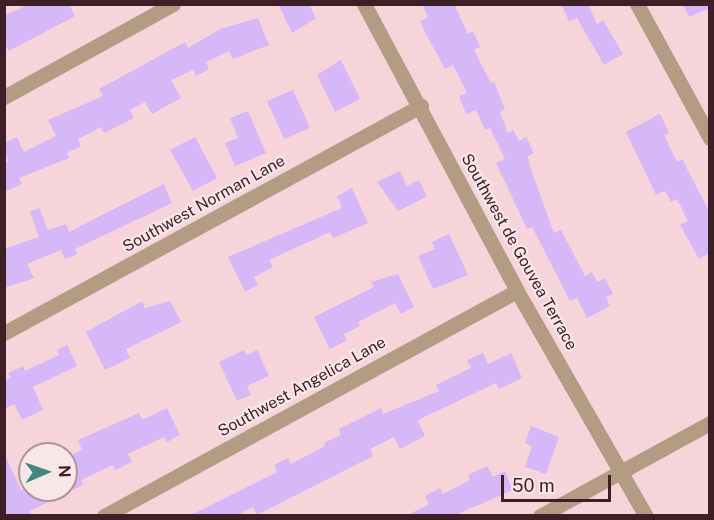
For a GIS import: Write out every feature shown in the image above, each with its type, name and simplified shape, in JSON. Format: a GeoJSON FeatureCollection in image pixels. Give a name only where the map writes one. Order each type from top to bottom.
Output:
{"type":"FeatureCollection","features":[{"type":"Feature","properties":{"kind":"street"},"geometry":{"type":"LineString","coordinates":[[4,97],[173,4]]}},
{"type":"Feature","properties":{"kind":"street","name":"Southwest de Gouvea Terrace"},"geometry":{"type":"LineString","coordinates":[[364,4],[421,106],[518,291],[645,516]]}},
{"type":"Feature","properties":{"kind":"street"},"geometry":{"type":"LineString","coordinates":[[637,4],[710,138]]}},
{"type":"Feature","properties":{"kind":"street","name":"Southwest Norman Lane"},"geometry":{"type":"LineString","coordinates":[[4,333],[421,106]]}},
{"type":"Feature","properties":{"kind":"street","name":"Southwest Angelica Lane"},"geometry":{"type":"LineString","coordinates":[[104,516],[518,291]]}},
{"type":"Feature","properties":{"kind":"street"},"geometry":{"type":"LineString","coordinates":[[540,516],[710,423]]}},
{"type":"Feature","properties":{"kind":"building"},"geometry":{"type":"Polygon","coordinates":[[[30,4],[69,4],[75,16],[9,51],[4,42],[4,16],[30,4]]]}},
{"type":"Feature","properties":{"kind":"building"},"geometry":{"type":"Polygon","coordinates":[[[278,4],[309,4],[316,18],[292,33],[278,4]]]}},
{"type":"Feature","properties":{"kind":"building"},"geometry":{"type":"Polygon","coordinates":[[[422,4],[454,4],[468,34],[473,31],[480,47],[474,50],[491,83],[494,82],[505,109],[500,112],[508,133],[513,130],[519,141],[526,137],[534,153],[528,156],[530,167],[554,233],[561,230],[585,276],[592,272],[597,282],[605,278],[613,294],[606,297],[610,306],[587,318],[577,298],[570,301],[532,227],[527,229],[496,163],[505,159],[490,128],[485,130],[476,110],[466,114],[459,96],[467,93],[453,65],[445,69],[427,36],[420,21],[428,17],[422,4]]]}},
{"type":"Feature","properties":{"kind":"building"},"geometry":{"type":"Polygon","coordinates":[[[561,4],[588,4],[597,24],[603,20],[623,54],[604,65],[577,18],[569,21],[561,4]]]}},
{"type":"Feature","properties":{"kind":"building"},"geometry":{"type":"Polygon","coordinates":[[[683,4],[710,4],[710,8],[689,17],[683,4]]]}},
{"type":"Feature","properties":{"kind":"building"},"geometry":{"type":"Polygon","coordinates":[[[258,18],[269,45],[233,59],[229,51],[206,62],[209,69],[196,76],[193,70],[171,80],[181,98],[152,114],[145,102],[130,110],[134,118],[104,133],[101,127],[78,139],[81,146],[67,153],[69,158],[19,178],[22,184],[4,192],[4,164],[8,162],[4,143],[17,137],[24,152],[56,136],[48,120],[103,96],[99,89],[185,42],[188,48],[220,29],[258,18]]]}},
{"type":"Feature","properties":{"kind":"building"},"geometry":{"type":"Polygon","coordinates":[[[341,60],[360,99],[335,112],[317,75],[341,60]]]}},
{"type":"Feature","properties":{"kind":"building"},"geometry":{"type":"Polygon","coordinates":[[[293,90],[310,128],[284,139],[267,101],[293,90]]]}},
{"type":"Feature","properties":{"kind":"building"},"geometry":{"type":"Polygon","coordinates":[[[248,111],[266,153],[235,166],[225,143],[238,138],[230,118],[248,111]]]}},
{"type":"Feature","properties":{"kind":"building"},"geometry":{"type":"Polygon","coordinates":[[[660,114],[669,133],[664,135],[677,162],[682,159],[710,213],[710,253],[699,259],[680,225],[688,221],[677,199],[671,202],[665,191],[656,195],[626,132],[660,114]]]}},
{"type":"Feature","properties":{"kind":"building"},"geometry":{"type":"Polygon","coordinates":[[[195,137],[217,178],[193,191],[170,150],[195,137]]]}},
{"type":"Feature","properties":{"kind":"building"},"geometry":{"type":"Polygon","coordinates":[[[400,171],[407,186],[419,180],[427,196],[398,211],[377,182],[400,171]]]}},
{"type":"Feature","properties":{"kind":"building"},"geometry":{"type":"Polygon","coordinates":[[[164,184],[172,203],[75,249],[77,254],[65,259],[61,250],[27,264],[34,278],[4,288],[4,249],[39,237],[30,212],[39,208],[48,230],[66,224],[69,232],[164,184]]]}},
{"type":"Feature","properties":{"kind":"building"},"geometry":{"type":"Polygon","coordinates":[[[352,188],[368,223],[333,238],[330,232],[269,260],[273,267],[254,277],[258,285],[245,292],[228,257],[342,208],[337,196],[352,188]]]}},
{"type":"Feature","properties":{"kind":"building"},"geometry":{"type":"Polygon","coordinates":[[[449,234],[468,275],[433,289],[418,256],[435,249],[432,242],[449,234]]]}},
{"type":"Feature","properties":{"kind":"building"},"geometry":{"type":"Polygon","coordinates":[[[398,274],[414,307],[401,314],[395,303],[358,322],[360,326],[344,334],[347,340],[330,349],[314,317],[374,287],[371,282],[398,274]]]}},
{"type":"Feature","properties":{"kind":"building"},"geometry":{"type":"Polygon","coordinates":[[[142,301],[145,308],[170,301],[181,322],[126,349],[130,358],[105,370],[86,332],[142,301]]]}},
{"type":"Feature","properties":{"kind":"building"},"geometry":{"type":"Polygon","coordinates":[[[67,345],[77,366],[33,387],[43,410],[22,420],[14,404],[4,409],[4,381],[11,378],[8,373],[23,366],[25,371],[59,355],[57,350],[67,345]]]}},
{"type":"Feature","properties":{"kind":"building"},"geometry":{"type":"Polygon","coordinates":[[[244,350],[247,355],[257,350],[269,376],[247,386],[251,395],[237,401],[219,362],[244,350]]]}},
{"type":"Feature","properties":{"kind":"building"},"geometry":{"type":"Polygon","coordinates":[[[483,353],[488,364],[511,353],[522,378],[499,389],[496,383],[418,420],[425,436],[400,449],[394,437],[370,449],[373,456],[257,515],[253,507],[235,516],[189,516],[277,472],[274,465],[288,458],[291,464],[325,446],[324,443],[341,435],[339,429],[381,408],[383,414],[439,391],[436,385],[471,368],[467,360],[483,353]]]}},
{"type":"Feature","properties":{"kind":"building"},"geometry":{"type":"Polygon","coordinates":[[[167,408],[180,435],[167,442],[164,437],[128,454],[132,462],[115,470],[113,465],[81,480],[83,485],[78,487],[78,452],[82,450],[78,440],[139,413],[142,420],[167,408]]]}},
{"type":"Feature","properties":{"kind":"building"},"geometry":{"type":"Polygon","coordinates":[[[531,426],[559,437],[546,474],[525,467],[532,446],[525,443],[531,426]]]}},
{"type":"Feature","properties":{"kind":"building"},"geometry":{"type":"Polygon","coordinates":[[[4,453],[18,483],[18,502],[48,502],[30,511],[32,516],[4,516],[4,453]]]}},
{"type":"Feature","properties":{"kind":"building"},"geometry":{"type":"Polygon","coordinates":[[[487,466],[493,477],[505,471],[513,490],[453,516],[406,516],[429,504],[425,496],[440,488],[443,494],[470,480],[468,475],[487,466]]]}}]}
